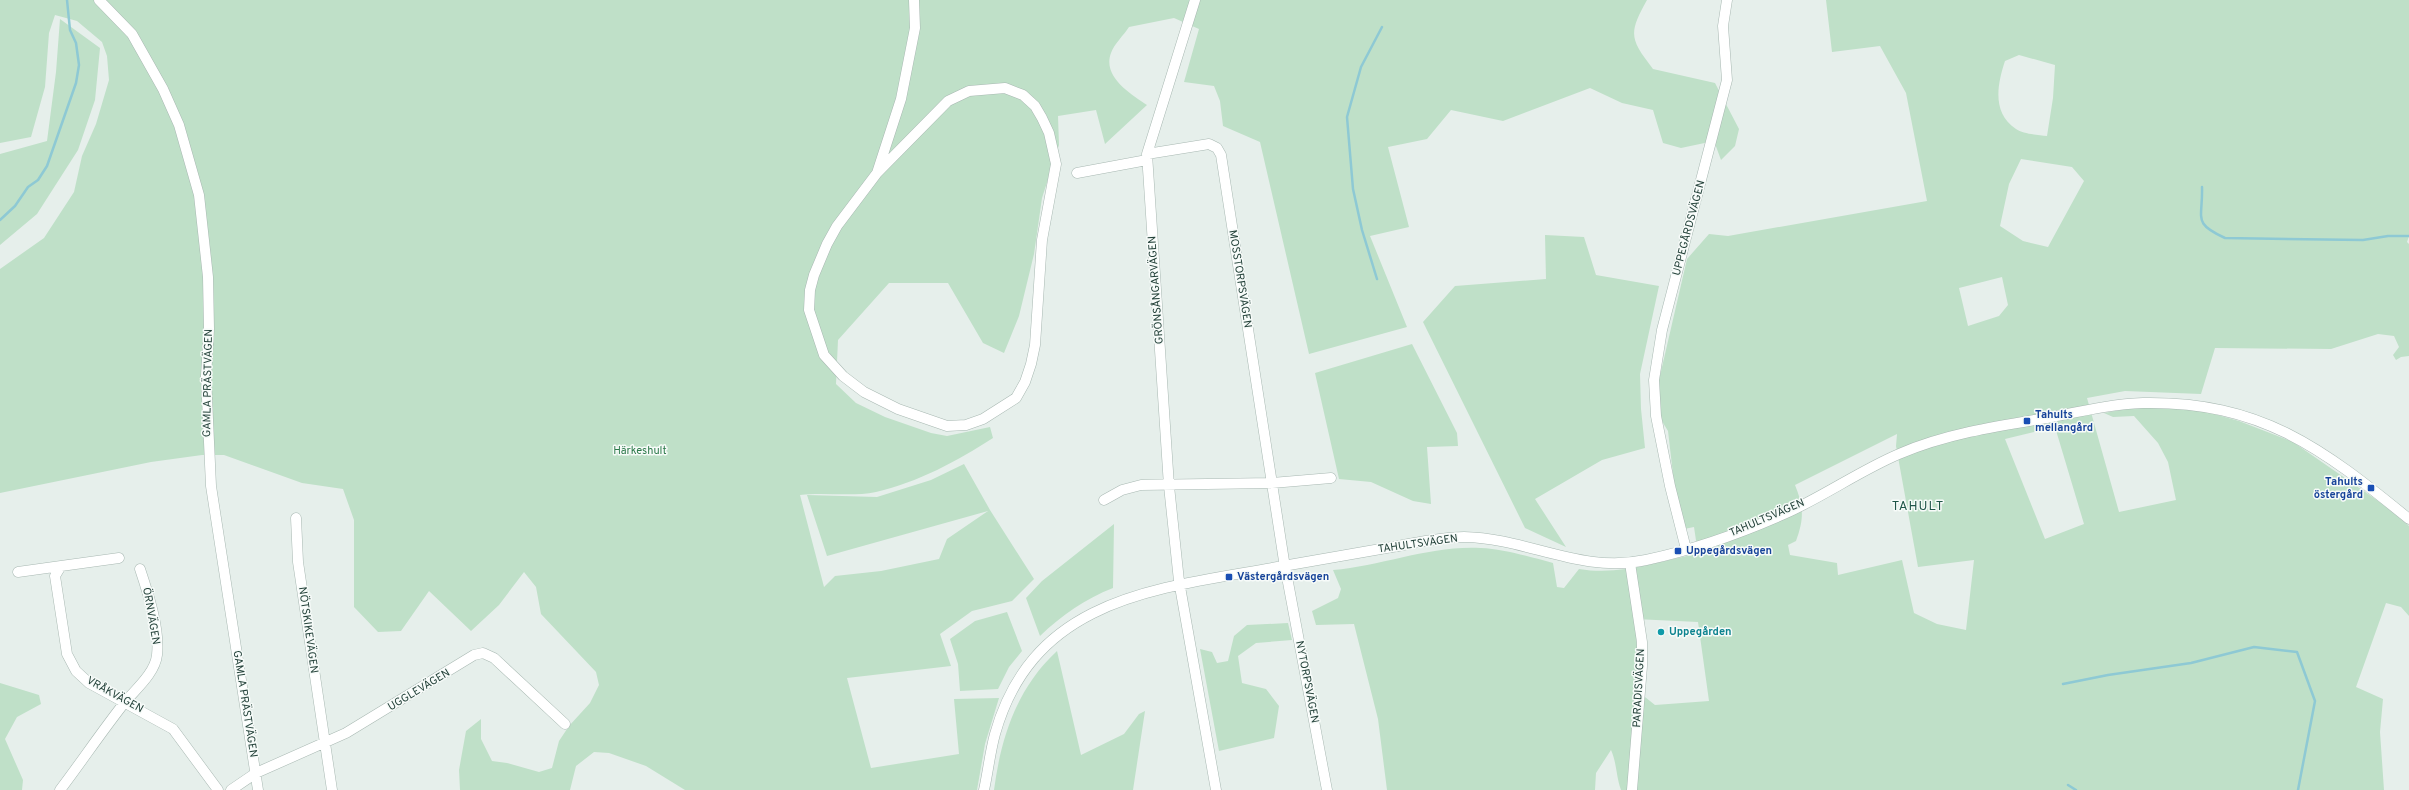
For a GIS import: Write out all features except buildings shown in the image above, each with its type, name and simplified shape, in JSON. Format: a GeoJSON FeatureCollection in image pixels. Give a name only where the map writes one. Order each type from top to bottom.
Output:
{"type":"FeatureCollection","features":[{"type":"Feature","properties":{"kind":"street","name":"GAMLA PRÄSTVÄGEN"},"geometry":{"type":"LineString","coordinates":[[99,0],[132,34],[163,89],[179,125],[199,195],[208,277],[207,433],[211,486],[258,790]]}},
{"type":"Feature","properties":{"kind":"street"},"geometry":{"type":"LineString","coordinates":[[878,173],[948,101],[969,91],[1005,88],[1023,95],[1035,106],[1045,123],[1056,164],[1042,240],[1035,345],[1025,382],[1016,398],[983,419],[966,425],[947,426],[898,408],[864,392],[844,376],[824,355],[809,310],[810,290],[814,276],[837,226],[878,173],[901,98],[915,28],[914,0]]}},
{"type":"Feature","properties":{"kind":"street","name":"GRÖNSÅNGARVÄGEN"},"geometry":{"type":"LineString","coordinates":[[1181,586],[1169,486],[1147,157],[1195,0]]}},
{"type":"Feature","properties":{"kind":"street","name":"UPPEGÅRDSVÄGEN"},"geometry":{"type":"LineString","coordinates":[[1686,549],[1670,486],[1656,416],[1654,380],[1662,330],[1727,80],[1723,26],[1727,0]]}},
{"type":"Feature","properties":{"kind":"street","name":"MOSSTORPSVÄGEN"},"geometry":{"type":"LineString","coordinates":[[1077,173],[1204,144],[1217,148],[1221,155],[1286,570]]}},
{"type":"Feature","properties":{"kind":"street","name":"TAHULTSVÄGEN"},"geometry":{"type":"LineString","coordinates":[[984,790],[995,734],[1005,707],[1023,675],[1051,640],[1082,618],[1117,601],[1181,586],[1286,570],[1434,540],[1460,537],[1502,541],[1576,561],[1630,563],[1686,549],[1751,527],[1786,513],[1876,465],[1914,448],[1953,436],[2098,409],[2139,403],[2176,404],[2243,414],[2295,436],[2327,454],[2409,519]]}},
{"type":"Feature","properties":{"kind":"street"},"geometry":{"type":"LineString","coordinates":[[1104,500],[1122,490],[1141,485],[1169,486],[1267,481],[1272,483],[1331,478]]}},
{"type":"Feature","properties":{"kind":"street","name":"NÖTSKIKEVÄGEN"},"geometry":{"type":"LineString","coordinates":[[296,518],[298,562],[332,790]]}},
{"type":"Feature","properties":{"kind":"street"},"geometry":{"type":"LineString","coordinates":[[18,572],[119,558]]}},
{"type":"Feature","properties":{"kind":"street","name":"PARADISVÄGEN"},"geometry":{"type":"LineString","coordinates":[[1630,563],[1642,642],[1642,666],[1632,790]]}},
{"type":"Feature","properties":{"kind":"street","name":"VRÅKVÄGEN"},"geometry":{"type":"LineString","coordinates":[[61,566],[55,576],[67,654],[76,671],[90,683],[173,729],[218,790]]}},
{"type":"Feature","properties":{"kind":"street","name":"ÖRNVÄGEN"},"geometry":{"type":"LineString","coordinates":[[60,790],[126,702],[144,682],[157,656],[156,633],[148,594],[140,569]]}},
{"type":"Feature","properties":{"kind":"street","name":"NYTORPSVÄGEN"},"geometry":{"type":"LineString","coordinates":[[1286,570],[1327,790]]}},
{"type":"Feature","properties":{"kind":"street"},"geometry":{"type":"LineString","coordinates":[[1181,586],[1216,790]]}},
{"type":"Feature","properties":{"kind":"street","name":"UGGLEVÄGEN"},"geometry":{"type":"LineString","coordinates":[[231,790],[256,773],[346,733],[474,655],[483,653],[494,658],[565,724]]}},
{"type":"Feature","properties":{"kind":"green space","name":"Härkeshult"},"geometry":{"type":"Polygon","coordinates":[[[0,0],[1647,0],[1634,29],[1636,43],[1645,59],[1653,69],[1715,83],[1739,129],[1735,146],[1721,160],[1714,141],[1681,148],[1663,143],[1653,110],[1622,103],[1590,88],[1503,121],[1451,110],[1427,139],[1388,147],[1409,227],[1370,236],[1407,327],[1309,354],[1260,142],[1223,126],[1220,101],[1214,86],[1184,82],[1199,29],[1174,18],[1129,27],[1112,50],[1109,62],[1114,77],[1120,84],[1133,96],[1147,105],[1105,144],[1096,110],[1058,116],[1059,145],[1042,198],[1034,254],[1019,316],[1004,353],[983,343],[948,283],[889,283],[838,340],[836,384],[856,403],[885,417],[931,433],[947,436],[990,427],[993,438],[966,455],[937,470],[892,488],[867,493],[800,495],[824,587],[835,576],[881,571],[939,559],[947,539],[988,511],[827,556],[807,495],[877,497],[931,480],[964,464],[990,510],[1034,579],[1012,601],[972,611],[940,634],[951,666],[847,678],[871,768],[959,754],[954,699],[999,698],[985,744],[977,790],[685,790],[646,766],[609,753],[594,752],[576,766],[570,790],[460,790],[459,770],[466,731],[481,719],[481,739],[492,761],[507,763],[539,772],[552,768],[559,741],[569,726],[590,703],[599,685],[596,672],[541,614],[536,587],[524,572],[499,605],[471,631],[429,591],[401,631],[378,632],[354,607],[354,520],[343,489],[302,483],[224,455],[202,455],[151,462],[0,493],[0,269],[44,238],[74,192],[82,156],[96,124],[109,80],[107,56],[102,42],[77,21],[55,15],[49,33],[45,87],[31,137],[0,143],[0,0]]]}},
{"type":"Feature","properties":{"kind":"green space"},"geometry":{"type":"Polygon","coordinates":[[[1826,0],[2409,0],[2409,236],[2407,242],[2409,244],[2409,356],[2401,357],[2396,360],[2393,355],[2399,347],[2394,336],[2378,334],[2331,349],[2215,348],[2201,394],[2125,391],[2087,398],[2119,512],[2176,500],[2168,462],[2158,443],[2134,416],[2113,417],[2104,413],[2132,408],[2183,408],[2207,412],[2239,421],[2293,442],[2381,503],[2409,526],[2409,616],[2401,607],[2386,603],[2356,687],[2383,699],[2380,732],[2384,790],[1621,790],[1611,750],[1596,773],[1595,790],[1387,790],[1378,719],[1354,624],[1316,625],[1312,611],[1338,598],[1341,589],[1333,570],[1351,568],[1444,550],[1481,548],[1508,552],[1553,563],[1557,587],[1564,588],[1579,569],[1610,571],[1639,567],[1698,554],[1694,527],[1684,529],[1674,483],[1668,431],[1660,418],[1659,380],[1687,259],[1709,234],[1728,236],[1927,201],[1906,93],[1880,46],[1832,52],[1826,0]],[[2019,55],[2005,61],[2000,80],[1998,98],[2003,115],[2008,122],[2019,131],[2047,136],[2053,98],[2055,65],[2019,55]],[[2021,159],[2009,184],[2000,226],[2023,241],[2048,247],[2084,181],[2072,167],[2021,159]],[[2002,277],[1959,288],[1968,326],[1999,316],[2008,305],[2002,277]],[[2055,427],[2005,439],[2045,539],[2084,524],[2055,427]],[[1897,434],[1795,485],[1800,500],[1802,519],[1796,541],[1788,545],[1790,555],[1837,563],[1838,575],[1902,560],[1914,613],[1937,624],[1966,630],[1974,560],[1918,567],[1896,446],[1897,434]],[[1635,619],[1640,693],[1655,705],[1709,701],[1698,622],[1635,619]]]}},
{"type":"Feature","properties":{"kind":"green space"},"geometry":{"type":"Polygon","coordinates":[[[60,19],[100,48],[95,100],[78,150],[37,214],[0,245],[0,154],[47,141],[56,72],[60,19]]]}},
{"type":"Feature","properties":{"kind":"green space"},"geometry":{"type":"Polygon","coordinates":[[[1545,235],[1584,237],[1596,275],[1659,286],[1640,374],[1641,409],[1645,448],[1602,460],[1535,499],[1566,547],[1525,528],[1423,322],[1455,286],[1546,279],[1545,235]]]}},
{"type":"Feature","properties":{"kind":"green space"},"geometry":{"type":"Polygon","coordinates":[[[1412,344],[1457,433],[1458,446],[1427,447],[1431,504],[1413,501],[1371,482],[1339,479],[1315,373],[1412,344]]]}},
{"type":"Feature","properties":{"kind":"green space"},"geometry":{"type":"Polygon","coordinates":[[[1114,524],[1113,588],[1074,608],[1040,636],[1026,598],[1042,581],[1114,524]]]}},
{"type":"Feature","properties":{"kind":"green space"},"geometry":{"type":"Polygon","coordinates":[[[1007,612],[1022,651],[1009,667],[998,689],[960,691],[958,664],[950,639],[975,621],[1007,612]]]}},
{"type":"Feature","properties":{"kind":"green space"},"geometry":{"type":"Polygon","coordinates":[[[1288,623],[1292,640],[1256,643],[1238,656],[1242,683],[1266,689],[1279,706],[1274,738],[1219,751],[1200,649],[1212,652],[1217,663],[1228,661],[1234,636],[1247,625],[1288,623]]]}},
{"type":"Feature","properties":{"kind":"green space"},"geometry":{"type":"Polygon","coordinates":[[[1057,651],[1081,755],[1124,734],[1139,714],[1145,711],[1133,790],[994,790],[1001,751],[1013,714],[1031,681],[1043,665],[1057,651]]]}},
{"type":"Feature","properties":{"kind":"green space"},"geometry":{"type":"Polygon","coordinates":[[[0,683],[39,695],[41,704],[17,717],[5,739],[23,780],[22,790],[0,790],[0,683]]]}},
{"type":"Feature","properties":{"kind":"waterway"},"geometry":{"type":"LineString","coordinates":[[0,220],[15,206],[28,187],[38,180],[47,166],[76,83],[79,65],[76,43],[70,30],[67,0]]}},
{"type":"Feature","properties":{"kind":"waterway"},"geometry":{"type":"LineString","coordinates":[[1377,279],[1362,230],[1353,189],[1347,117],[1361,67],[1382,27]]}},
{"type":"Feature","properties":{"kind":"waterway"},"geometry":{"type":"LineString","coordinates":[[2202,187],[2201,213],[2203,224],[2225,238],[2363,240],[2388,236],[2409,236]]}},
{"type":"Feature","properties":{"kind":"waterway"},"geometry":{"type":"LineString","coordinates":[[2063,684],[2108,675],[2191,663],[2254,647],[2297,652],[2315,701],[2298,790]]}},
{"type":"Feature","properties":{"kind":"waterway"},"geometry":{"type":"LineString","coordinates":[[2068,785],[2076,790]]}},
{"type":"Feature","properties":{"kind":"place","name":"Tahults mellangård"},"geometry":{"type":"Point","coordinates":[2027,421]}},
{"type":"Feature","properties":{"kind":"place","name":"Tahults östergård"},"geometry":{"type":"Point","coordinates":[2371,488]}},
{"type":"Feature","properties":{"kind":"place","name":"Uppegårdsvägen"},"geometry":{"type":"Point","coordinates":[1678,551]}},
{"type":"Feature","properties":{"kind":"place","name":"Västergårdsvägen"},"geometry":{"type":"Point","coordinates":[1229,577]}},
{"type":"Feature","properties":{"kind":"place","name":"Uppegården"},"geometry":{"type":"Point","coordinates":[1661,632]}},
{"type":"Feature","properties":{"kind":"district","name":"TAHULT"},"geometry":{"type":"Point","coordinates":[1918,507]}}]}
